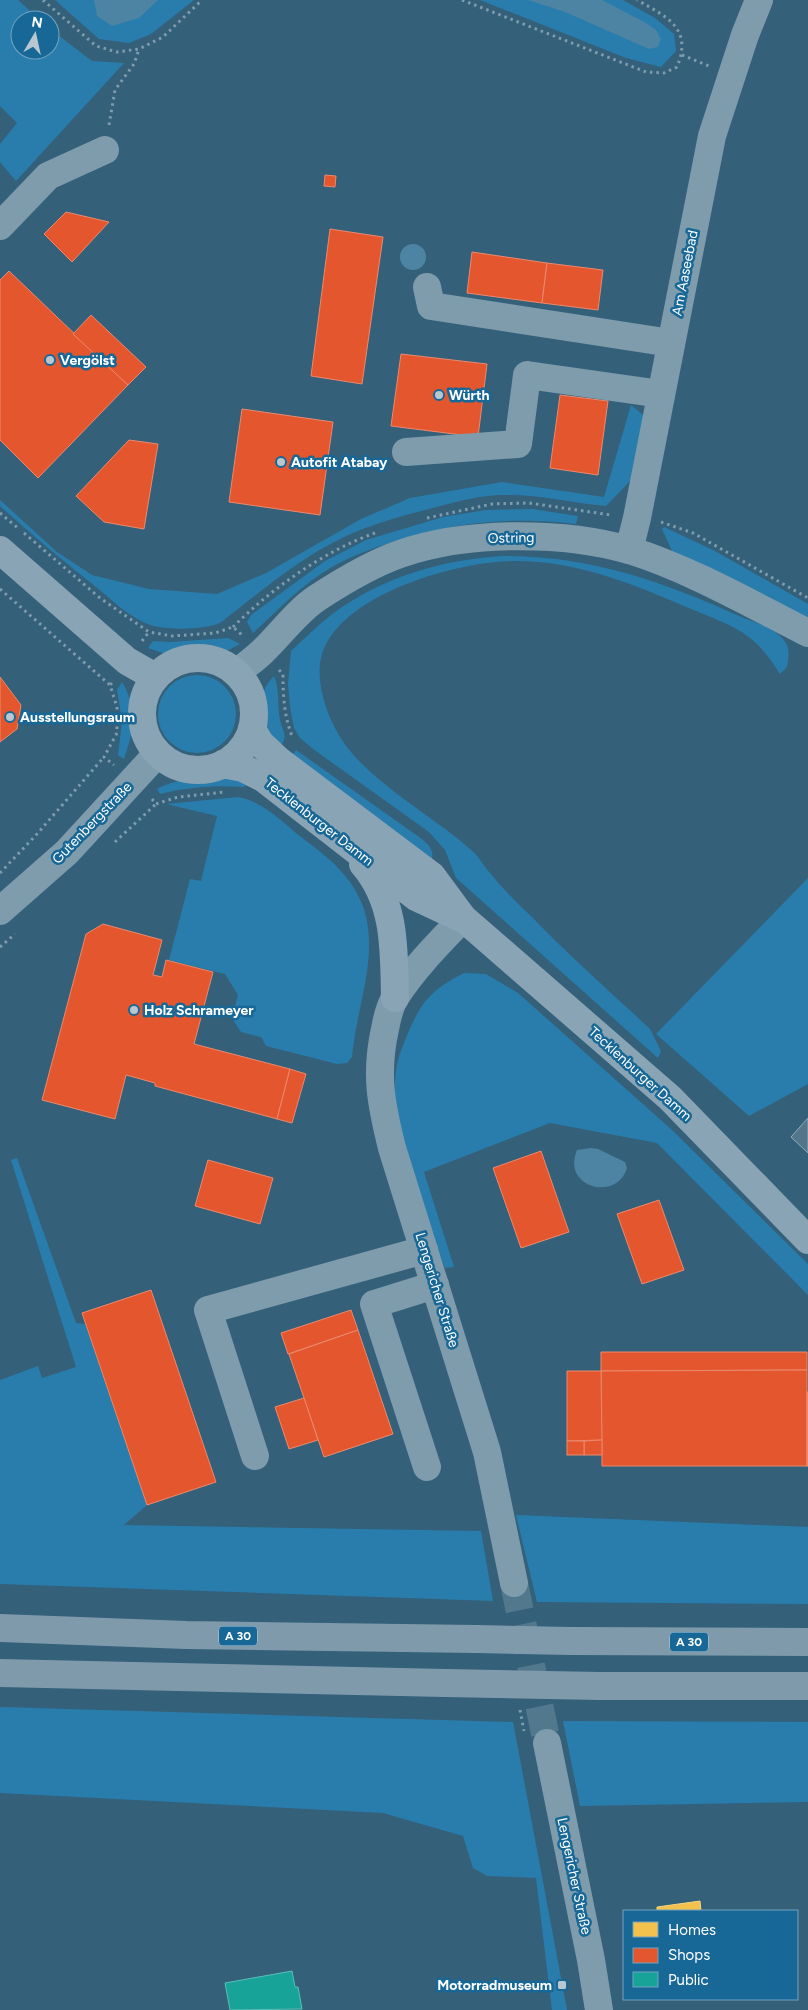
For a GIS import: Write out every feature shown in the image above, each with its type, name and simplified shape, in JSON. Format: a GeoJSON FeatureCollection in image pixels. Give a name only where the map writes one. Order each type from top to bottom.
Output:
{"type":"FeatureCollection","features":[{"type":"Feature","properties":{"kind":"highway","name":"A 30"},"geometry":{"type":"LineString","coordinates":[[0,1628],[186,1635],[570,1641],[808,1642]]}},
{"type":"Feature","properties":{"kind":"highway"},"geometry":{"type":"LineString","coordinates":[[0,1673],[600,1686],[808,1686]]}},
{"type":"Feature","properties":{"kind":"main road"},"geometry":{"type":"LineString","coordinates":[[0,550],[127,661],[155,677]]}},
{"type":"Feature","properties":{"kind":"main road"},"geometry":{"type":"LineString","coordinates":[[195,658],[204,658],[221,663],[236,673],[246,685],[252,699],[254,714],[252,729],[236,755],[223,764],[206,769],[189,769],[172,764],[158,753],[148,740],[142,724],[142,708],[146,691],[155,677],[169,666],[186,659],[195,658]]}},
{"type":"Feature","properties":{"kind":"main road","name":"Tecklenburger Damm"},"geometry":{"type":"LineString","coordinates":[[252,729],[260,743],[278,760],[432,876],[462,918],[670,1098],[808,1240]]}},
{"type":"Feature","properties":{"kind":"main road","name":"Tecklenburger Damm"},"geometry":{"type":"LineString","coordinates":[[223,764],[243,768],[263,778],[416,897],[462,918]]}},
{"type":"Feature","properties":{"kind":"main road","name":"Lengericher Straße"},"geometry":{"type":"LineString","coordinates":[[341,838],[368,870],[386,902],[394,940],[395,998]]}},
{"type":"Feature","properties":{"kind":"street","name":"Am Aaseebad"},"geometry":{"type":"LineString","coordinates":[[629,550],[637,518],[712,136],[745,35],[759,0]]}},
{"type":"Feature","properties":{"kind":"street"},"geometry":{"type":"LineString","coordinates":[[0,226],[48,176],[105,150]]}},
{"type":"Feature","properties":{"kind":"street"},"geometry":{"type":"LineString","coordinates":[[427,287],[431,306],[671,343]]}},
{"type":"Feature","properties":{"kind":"street"},"geometry":{"type":"LineString","coordinates":[[406,452],[518,444],[527,375],[661,394]]}},
{"type":"Feature","properties":{"kind":"street","name":"Ostring"},"geometry":{"type":"LineString","coordinates":[[236,673],[262,652],[314,600],[352,576],[400,554],[439,543],[485,538],[526,536],[581,541],[629,550],[687,573],[808,633]]}},
{"type":"Feature","properties":{"kind":"street","name":"Gutenbergstraße"},"geometry":{"type":"LineString","coordinates":[[0,910],[67,852],[158,753]]}},
{"type":"Feature","properties":{"kind":"street","name":"Lengericher Straße"},"geometry":{"type":"LineString","coordinates":[[462,918],[432,950],[395,998],[387,1018],[381,1049],[379,1075],[382,1109],[487,1452],[514,1583]]}},
{"type":"Feature","properties":{"kind":"street"},"geometry":{"type":"LineString","coordinates":[[255,1456],[208,1310],[424,1250]]}},
{"type":"Feature","properties":{"kind":"street"},"geometry":{"type":"LineString","coordinates":[[427,1467],[374,1304],[435,1286]]}},
{"type":"Feature","properties":{"kind":"street","name":"Lengericher Straße"},"geometry":{"type":"LineString","coordinates":[[547,1743],[591,1960],[599,2010]]}},
{"type":"Feature","properties":{"kind":"path"},"geometry":{"type":"LineString","coordinates":[[43,0],[96,46],[117,52],[139,48],[162,37],[202,0]]}},
{"type":"Feature","properties":{"kind":"path"},"geometry":{"type":"LineString","coordinates":[[462,0],[646,72],[664,73],[677,67],[682,55],[682,35],[672,21],[637,0]]}},
{"type":"Feature","properties":{"kind":"path"},"geometry":{"type":"LineString","coordinates":[[105,150],[115,90],[134,64],[139,48]]}},
{"type":"Feature","properties":{"kind":"path"},"geometry":{"type":"LineString","coordinates":[[0,513],[100,598],[149,632],[172,636],[214,633],[233,627],[262,652],[283,674],[283,698],[286,721],[294,741],[278,760]]}},
{"type":"Feature","properties":{"kind":"path"},"geometry":{"type":"LineString","coordinates":[[0,589],[110,685],[117,707],[116,733],[104,756],[0,873]]}},
{"type":"Feature","properties":{"kind":"path"},"geometry":{"type":"LineString","coordinates":[[110,685],[149,632]]}},
{"type":"Feature","properties":{"kind":"path"},"geometry":{"type":"LineString","coordinates":[[104,756],[133,780],[156,804],[178,797],[233,791]]}},
{"type":"Feature","properties":{"kind":"shaded area"},"geometry":{"type":"Polygon","coordinates":[[[0,0],[18,0],[29,10],[10,10],[10,60],[60,60],[60,37],[92,61],[124,63],[16,181],[0,162],[0,144],[17,123],[0,106],[0,0]]]}},
{"type":"Feature","properties":{"kind":"shaded area"},"geometry":{"type":"Polygon","coordinates":[[[55,0],[194,0],[151,34],[129,43],[99,39],[55,0]]]}},
{"type":"Feature","properties":{"kind":"shaded area"},"geometry":{"type":"Polygon","coordinates":[[[94,0],[158,0],[139,18],[112,26],[97,16],[94,0]]]}},
{"type":"Feature","properties":{"kind":"shaded area"},"geometry":{"type":"Polygon","coordinates":[[[480,0],[623,0],[655,18],[674,34],[676,51],[661,67],[626,58],[480,0]]]}},
{"type":"Feature","properties":{"kind":"shaded area"},"geometry":{"type":"Polygon","coordinates":[[[528,0],[602,0],[646,23],[656,30],[661,39],[658,47],[649,49],[565,12],[528,0]]]}},
{"type":"Feature","properties":{"kind":"shaded area"},"geometry":{"type":"Polygon","coordinates":[[[413,244],[422,248],[426,257],[422,266],[413,270],[404,266],[400,257],[404,248],[413,244]]]}},
{"type":"Feature","properties":{"kind":"shaded area"},"geometry":{"type":"Polygon","coordinates":[[[631,405],[648,419],[635,476],[606,506],[530,496],[495,495],[459,501],[410,514],[353,533],[326,546],[279,577],[220,623],[204,627],[183,629],[161,627],[152,626],[138,620],[71,567],[0,506],[0,500],[57,552],[92,575],[149,589],[217,594],[266,573],[361,519],[410,498],[502,482],[604,497],[631,405]]]}},
{"type":"Feature","properties":{"kind":"shaded area"},"geometry":{"type":"Polygon","coordinates":[[[532,509],[578,516],[576,524],[530,521],[487,522],[444,528],[390,543],[348,559],[321,574],[291,598],[253,633],[247,622],[251,615],[325,561],[366,540],[443,517],[486,510],[532,509]]]}},
{"type":"Feature","properties":{"kind":"shaded area"},"geometry":{"type":"Polygon","coordinates":[[[664,527],[715,551],[808,604],[808,620],[672,551],[662,529],[664,527]]]}},
{"type":"Feature","properties":{"kind":"shaded area"},"geometry":{"type":"Polygon","coordinates":[[[504,556],[566,560],[624,573],[653,582],[710,603],[773,630],[784,639],[788,648],[787,667],[780,674],[766,654],[754,642],[743,633],[721,621],[607,576],[542,562],[520,561],[467,566],[436,574],[405,585],[376,599],[350,616],[332,635],[321,658],[320,676],[325,703],[335,728],[346,746],[361,763],[396,793],[473,851],[487,870],[516,902],[576,961],[650,1029],[661,1051],[658,1058],[456,878],[445,850],[429,832],[313,749],[300,738],[294,728],[288,684],[291,651],[326,619],[370,591],[413,573],[458,561],[504,556]]]}},
{"type":"Feature","properties":{"kind":"shaded area"},"geometry":{"type":"Polygon","coordinates":[[[228,638],[240,644],[225,652],[191,649],[172,654],[148,648],[153,641],[170,642],[228,638]]]}},
{"type":"Feature","properties":{"kind":"shaded area"},"geometry":{"type":"Polygon","coordinates":[[[189,675],[205,675],[219,681],[230,692],[236,706],[236,722],[230,736],[219,747],[205,753],[189,753],[175,747],[164,736],[158,722],[158,706],[164,692],[175,681],[189,675]]]}},
{"type":"Feature","properties":{"kind":"shaded area"},"geometry":{"type":"Polygon","coordinates":[[[274,676],[284,735],[284,741],[279,747],[268,729],[262,711],[263,693],[267,684],[274,676]]]}},
{"type":"Feature","properties":{"kind":"shaded area"},"geometry":{"type":"Polygon","coordinates":[[[122,682],[133,711],[132,729],[124,759],[118,755],[122,721],[117,690],[122,682]]]}},
{"type":"Feature","properties":{"kind":"shaded area"},"geometry":{"type":"Polygon","coordinates":[[[296,750],[422,839],[432,851],[430,866],[291,757],[296,750]]]}},
{"type":"Feature","properties":{"kind":"shaded area"},"geometry":{"type":"Polygon","coordinates":[[[225,774],[248,783],[244,787],[202,787],[160,794],[157,789],[174,782],[225,774]]]}},
{"type":"Feature","properties":{"kind":"shaded area"},"geometry":{"type":"Polygon","coordinates":[[[238,797],[264,807],[272,813],[330,860],[356,891],[365,913],[369,936],[368,960],[352,1057],[347,1063],[337,1064],[266,1046],[261,1037],[241,1032],[232,1018],[238,995],[225,974],[169,960],[190,879],[201,881],[217,816],[166,804],[238,797]]]}},
{"type":"Feature","properties":{"kind":"shaded area"},"geometry":{"type":"Polygon","coordinates":[[[808,878],[808,1084],[749,1116],[656,1034],[808,878]]]}},
{"type":"Feature","properties":{"kind":"shaded area"},"geometry":{"type":"Polygon","coordinates":[[[464,973],[486,974],[518,993],[671,1129],[808,1264],[808,1295],[657,1143],[550,1123],[424,1172],[454,1267],[445,1268],[417,1195],[401,1141],[396,1115],[395,1089],[399,1057],[418,1012],[436,990],[464,973]]]}},
{"type":"Feature","properties":{"kind":"shaded area"},"geometry":{"type":"Polygon","coordinates":[[[598,1149],[625,1162],[627,1168],[621,1179],[613,1185],[603,1187],[592,1186],[583,1181],[577,1174],[574,1163],[577,1150],[598,1149]]]}},
{"type":"Feature","properties":{"kind":"shaded area"},"geometry":{"type":"Polygon","coordinates":[[[17,1158],[76,1323],[85,1324],[147,1505],[124,1525],[481,1531],[493,1601],[0,1584],[0,1380],[38,1366],[42,1378],[76,1367],[11,1160],[17,1158]]]}},
{"type":"Feature","properties":{"kind":"shaded area"},"geometry":{"type":"Polygon","coordinates":[[[516,1515],[808,1527],[808,1604],[537,1602],[516,1515]]]}},
{"type":"Feature","properties":{"kind":"shaded area"},"geometry":{"type":"Polygon","coordinates":[[[0,1707],[513,1722],[567,2010],[552,2010],[536,1878],[487,1876],[473,1868],[463,1836],[383,1813],[0,1793],[0,1707]]]}},
{"type":"Feature","properties":{"kind":"shaded area"},"geometry":{"type":"Polygon","coordinates":[[[563,1721],[808,1722],[808,1802],[580,1806],[563,1721]]]}},
{"type":"Feature","properties":{"kind":"building: Homes"},"geometry":{"type":"Polygon","coordinates":[[[700,1901],[701,1910],[657,1910],[657,1907],[700,1901]]]}},
{"type":"Feature","properties":{"kind":"building: Shops"},"geometry":{"type":"Polygon","coordinates":[[[325,175],[336,176],[335,187],[324,186],[325,175]]]}},
{"type":"Feature","properties":{"kind":"building: Shops"},"geometry":{"type":"Polygon","coordinates":[[[66,212],[109,222],[72,262],[44,234],[66,212]]]}},
{"type":"Feature","properties":{"kind":"building: Shops"},"geometry":{"type":"Polygon","coordinates":[[[330,229],[383,237],[362,384],[311,376],[330,229]]]}},
{"type":"Feature","properties":{"kind":"building: Shops"},"geometry":{"type":"Polygon","coordinates":[[[472,252],[547,263],[542,303],[467,293],[472,252]]]}},
{"type":"Feature","properties":{"kind":"building: Shops"},"geometry":{"type":"Polygon","coordinates":[[[547,263],[603,270],[598,310],[542,303],[547,263]]]}},
{"type":"Feature","properties":{"kind":"building: Shops","name":"Vergölst"},"geometry":{"type":"Polygon","coordinates":[[[9,271],[128,385],[38,478],[0,440],[0,280],[9,271]]]}},
{"type":"Feature","properties":{"kind":"building: Shops"},"geometry":{"type":"Polygon","coordinates":[[[91,315],[146,367],[128,385],[73,334],[91,315]]]}},
{"type":"Feature","properties":{"kind":"building: Shops","name":"Würth"},"geometry":{"type":"Polygon","coordinates":[[[401,354],[487,364],[478,437],[391,426],[401,354]]]}},
{"type":"Feature","properties":{"kind":"building: Shops"},"geometry":{"type":"Polygon","coordinates":[[[560,395],[608,401],[598,475],[550,468],[560,395]]]}},
{"type":"Feature","properties":{"kind":"building: Shops","name":"Autofit Atabay"},"geometry":{"type":"Polygon","coordinates":[[[242,409],[333,422],[320,515],[229,502],[242,409]]]}},
{"type":"Feature","properties":{"kind":"building: Shops"},"geometry":{"type":"Polygon","coordinates":[[[129,440],[158,444],[144,529],[104,522],[76,496],[129,440]]]}},
{"type":"Feature","properties":{"kind":"building: Shops","name":"Ausstellungsraum"},"geometry":{"type":"Polygon","coordinates":[[[0,677],[21,705],[17,729],[0,742],[0,677]]]}},
{"type":"Feature","properties":{"kind":"building: Shops","name":"Holz Schrameyer"},"geometry":{"type":"Polygon","coordinates":[[[103,924],[162,940],[153,975],[162,977],[166,960],[213,972],[194,1044],[290,1069],[277,1119],[155,1086],[155,1083],[126,1075],[115,1119],[42,1100],[86,934],[103,924]]]}},
{"type":"Feature","properties":{"kind":"building: Shops"},"geometry":{"type":"Polygon","coordinates":[[[290,1069],[306,1074],[292,1123],[277,1119],[290,1069]]]}},
{"type":"Feature","properties":{"kind":"building: Shops"},"geometry":{"type":"Polygon","coordinates":[[[541,1151],[569,1232],[521,1248],[493,1168],[541,1151]]]}},
{"type":"Feature","properties":{"kind":"building: Shops"},"geometry":{"type":"Polygon","coordinates":[[[208,1160],[273,1178],[260,1224],[195,1206],[208,1160]]]}},
{"type":"Feature","properties":{"kind":"building: Shops"},"geometry":{"type":"Polygon","coordinates":[[[659,1200],[684,1270],[642,1284],[617,1214],[659,1200]]]}},
{"type":"Feature","properties":{"kind":"building: Shops"},"geometry":{"type":"Polygon","coordinates":[[[151,1290],[216,1482],[147,1505],[82,1313],[151,1290]]]}},
{"type":"Feature","properties":{"kind":"building: Shops"},"geometry":{"type":"Polygon","coordinates":[[[351,1310],[358,1330],[288,1354],[281,1333],[351,1310]]]}},
{"type":"Feature","properties":{"kind":"building: Shops"},"geometry":{"type":"Polygon","coordinates":[[[358,1330],[393,1434],[324,1457],[289,1354],[358,1330]]]}},
{"type":"Feature","properties":{"kind":"building: Shops"},"geometry":{"type":"Polygon","coordinates":[[[601,1352],[807,1352],[807,1370],[601,1371],[601,1352]]]}},
{"type":"Feature","properties":{"kind":"building: Shops"},"geometry":{"type":"Polygon","coordinates":[[[807,1370],[807,1466],[602,1466],[601,1371],[807,1370]]]}},
{"type":"Feature","properties":{"kind":"building: Shops"},"geometry":{"type":"Polygon","coordinates":[[[567,1371],[601,1371],[602,1440],[567,1441],[567,1371]]]}},
{"type":"Feature","properties":{"kind":"building: Shops"},"geometry":{"type":"Polygon","coordinates":[[[808,1392],[808,1466],[807,1466],[808,1392]]]}},
{"type":"Feature","properties":{"kind":"building: Shops"},"geometry":{"type":"Polygon","coordinates":[[[304,1398],[318,1440],[289,1449],[275,1407],[304,1398]]]}},
{"type":"Feature","properties":{"kind":"building: Shops"},"geometry":{"type":"Polygon","coordinates":[[[602,1440],[602,1455],[584,1455],[584,1441],[602,1440]]]}},
{"type":"Feature","properties":{"kind":"building: Shops"},"geometry":{"type":"Polygon","coordinates":[[[567,1441],[584,1441],[584,1455],[567,1455],[567,1441]]]}},
{"type":"Feature","properties":{"kind":"building: Public"},"geometry":{"type":"Polygon","coordinates":[[[292,1971],[295,1987],[298,1987],[302,2009],[230,2010],[225,1983],[292,1971]]]}},
{"type":"Feature","properties":{"kind":"building: Other"},"geometry":{"type":"Polygon","coordinates":[[[808,1118],[808,1153],[791,1137],[808,1118]]]}},
{"type":"Feature","properties":{"kind":"tunnel"},"geometry":{"type":"LineString","coordinates":[[514,1583],[547,1743]]}},
{"type":"Feature","properties":{"kind":"place","name":"Vergölst"},"geometry":{"type":"Point","coordinates":[50,360]}},
{"type":"Feature","properties":{"kind":"place","name":"Würth"},"geometry":{"type":"Point","coordinates":[439,395]}},
{"type":"Feature","properties":{"kind":"place","name":"Autofit Atabay"},"geometry":{"type":"Point","coordinates":[281,462]}},
{"type":"Feature","properties":{"kind":"place","name":"Ausstellungsraum"},"geometry":{"type":"Point","coordinates":[10,717]}},
{"type":"Feature","properties":{"kind":"place","name":"Holz Schrameyer"},"geometry":{"type":"Point","coordinates":[134,1010]}},
{"type":"Feature","properties":{"kind":"place","name":"Motorradmuseum"},"geometry":{"type":"Point","coordinates":[562,1985]}}]}
